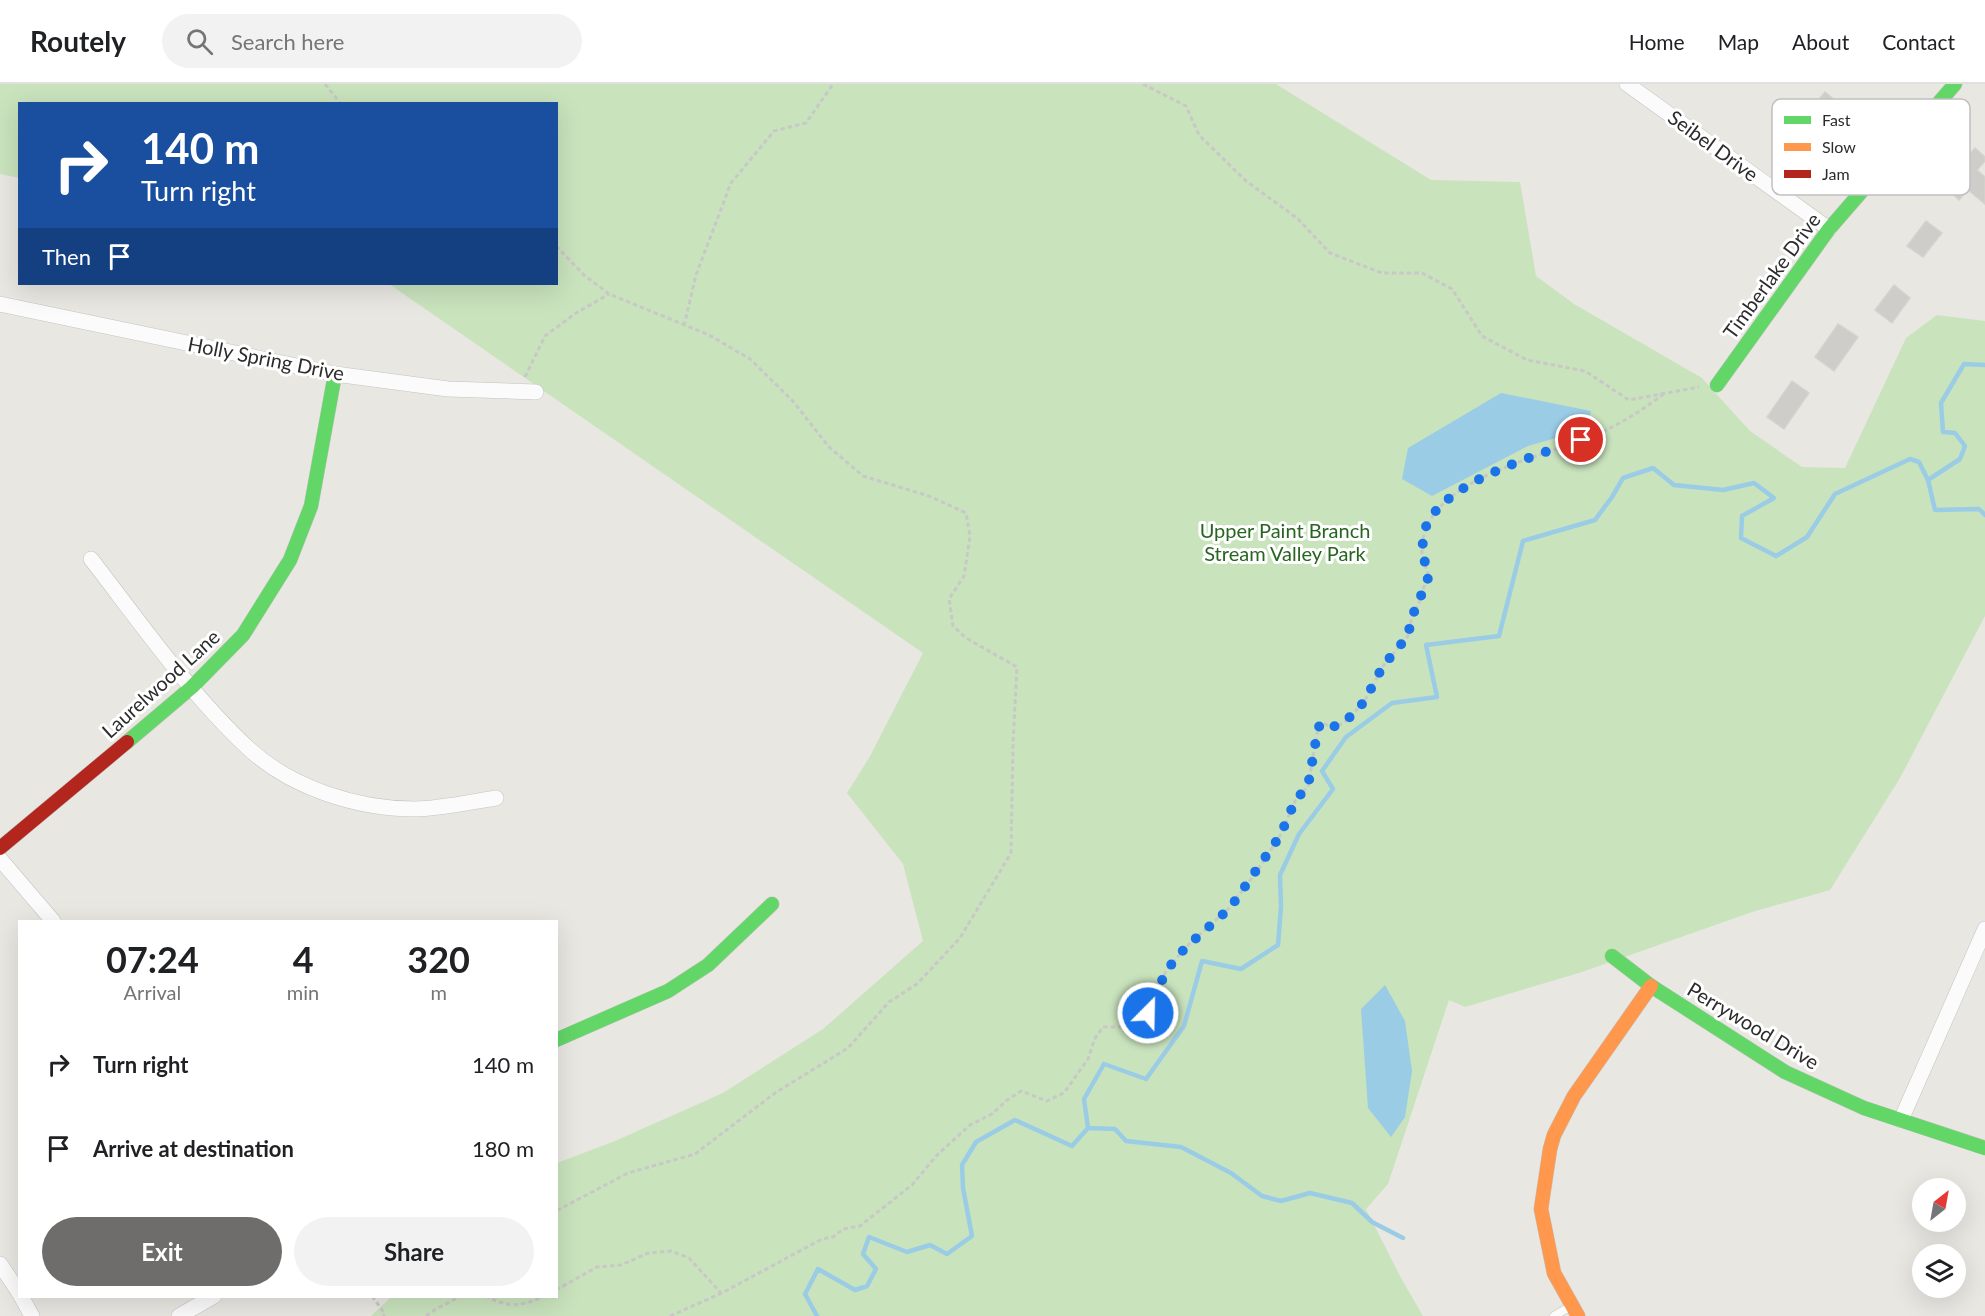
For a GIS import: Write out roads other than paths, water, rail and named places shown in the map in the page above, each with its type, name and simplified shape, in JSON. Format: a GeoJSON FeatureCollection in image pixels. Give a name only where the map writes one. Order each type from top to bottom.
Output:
{"type":"FeatureCollection","features":[{"type":"Feature","properties":{"kind":"street","name":"Seibel Drive"},"geometry":{"type":"LineString","coordinates":[[1627,84],[1772,188]]}},
{"type":"Feature","properties":{"kind":"street","name":"Timberlake Drive"},"geometry":{"type":"LineString","coordinates":[[1942,99],[1955,84]]}},
{"type":"Feature","properties":{"kind":"street","name":"Seibel Drive"},"geometry":{"type":"LineString","coordinates":[[1782,195],[1829,229]]}},
{"type":"Feature","properties":{"kind":"street","name":"Timberlake Drive"},"geometry":{"type":"LineString","coordinates":[[1717,385],[1829,229],[1859,195]]}},
{"type":"Feature","properties":{"kind":"street","name":"Holly Spring Drive"},"geometry":{"type":"LineString","coordinates":[[0,304],[335,374],[448,389],[536,392]]}},
{"type":"Feature","properties":{"kind":"street","name":"Laurelwood Lane"},"geometry":{"type":"LineString","coordinates":[[0,848],[192,687],[243,635],[290,560],[311,506],[335,374]]}},
{"type":"Feature","properties":{"kind":"street"},"geometry":{"type":"LineString","coordinates":[[90,559],[192,687],[249,748],[285,774],[325,793],[367,805],[416,809],[496,798]]}},
{"type":"Feature","properties":{"kind":"street"},"geometry":{"type":"LineString","coordinates":[[0,859],[52,920]]}},
{"type":"Feature","properties":{"kind":"street"},"geometry":{"type":"LineString","coordinates":[[558,1039],[668,991],[708,965],[772,904]]}},
{"type":"Feature","properties":{"kind":"street"},"geometry":{"type":"LineString","coordinates":[[1901,1120],[1985,929]]}},
{"type":"Feature","properties":{"kind":"street","name":"Perrywood Drive"},"geometry":{"type":"LineString","coordinates":[[1612,956],[1651,986],[1785,1072],[1864,1108],[1985,1148]]}},
{"type":"Feature","properties":{"kind":"street"},"geometry":{"type":"LineString","coordinates":[[1575,1311],[1554,1273],[1541,1209],[1550,1149],[1554,1135],[1574,1096],[1651,986]]}},
{"type":"Feature","properties":{"kind":"street"},"geometry":{"type":"LineString","coordinates":[[0,1264],[18,1292]]}},
{"type":"Feature","properties":{"kind":"street"},"geometry":{"type":"LineString","coordinates":[[22,1298],[32,1316]]}},
{"type":"Feature","properties":{"kind":"street"},"geometry":{"type":"LineString","coordinates":[[178,1316],[210,1298]]}},
{"type":"Feature","properties":{"kind":"lane"},"geometry":{"type":"LineString","coordinates":[[1554,1316],[1575,1311]]}},
{"type":"Feature","properties":{"kind":"water"},"geometry":{"type":"Polygon","coordinates":[[[1501,393],[1591,411],[1587,429],[1528,446],[1432,496],[1402,479],[1408,448],[1501,393]]]}},
{"type":"Feature","properties":{"kind":"water"},"geometry":{"type":"Polygon","coordinates":[[[1385,985],[1405,1021],[1412,1071],[1405,1117],[1391,1137],[1368,1108],[1361,1009],[1385,985]]]}},
{"type":"Feature","properties":{"kind":"waterway"},"geometry":{"type":"LineString","coordinates":[[1928,480],[1960,459],[1965,446],[1955,433],[1943,432],[1941,403],[1964,364],[1985,365]]}},
{"type":"Feature","properties":{"kind":"waterway"},"geometry":{"type":"LineString","coordinates":[[817,1316],[805,1294],[818,1269],[855,1290],[867,1286],[876,1269],[863,1254],[869,1237],[907,1252],[930,1245],[947,1254],[972,1236],[963,1188],[962,1165],[976,1142],[1015,1120],[1072,1146],[1088,1128],[1084,1099],[1104,1064],[1146,1079],[1184,1026],[1202,961],[1241,969],[1278,945],[1281,907],[1280,875],[1299,834],[1333,789],[1322,771],[1346,737],[1392,703],[1437,697],[1426,645],[1499,636],[1523,541],[1595,520],[1623,478],[1653,468],[1674,485],[1723,490],[1754,483],[1774,498],[1742,516],[1741,538],[1776,556],[1807,537],[1835,494],[1910,459],[1919,462],[1928,480],[1935,510],[1979,509],[1985,515]]}},
{"type":"Feature","properties":{"kind":"waterway"},"geometry":{"type":"LineString","coordinates":[[1088,1128],[1115,1129],[1126,1141],[1181,1147],[1231,1173],[1262,1196],[1281,1201],[1310,1193],[1352,1203],[1372,1222],[1403,1238]]}},
{"type":"Feature","properties":{"kind":"park label","name":"Upper Paint Branch Stream Valley Park"},"geometry":{"type":"Point","coordinates":[1285,542]}}]}
